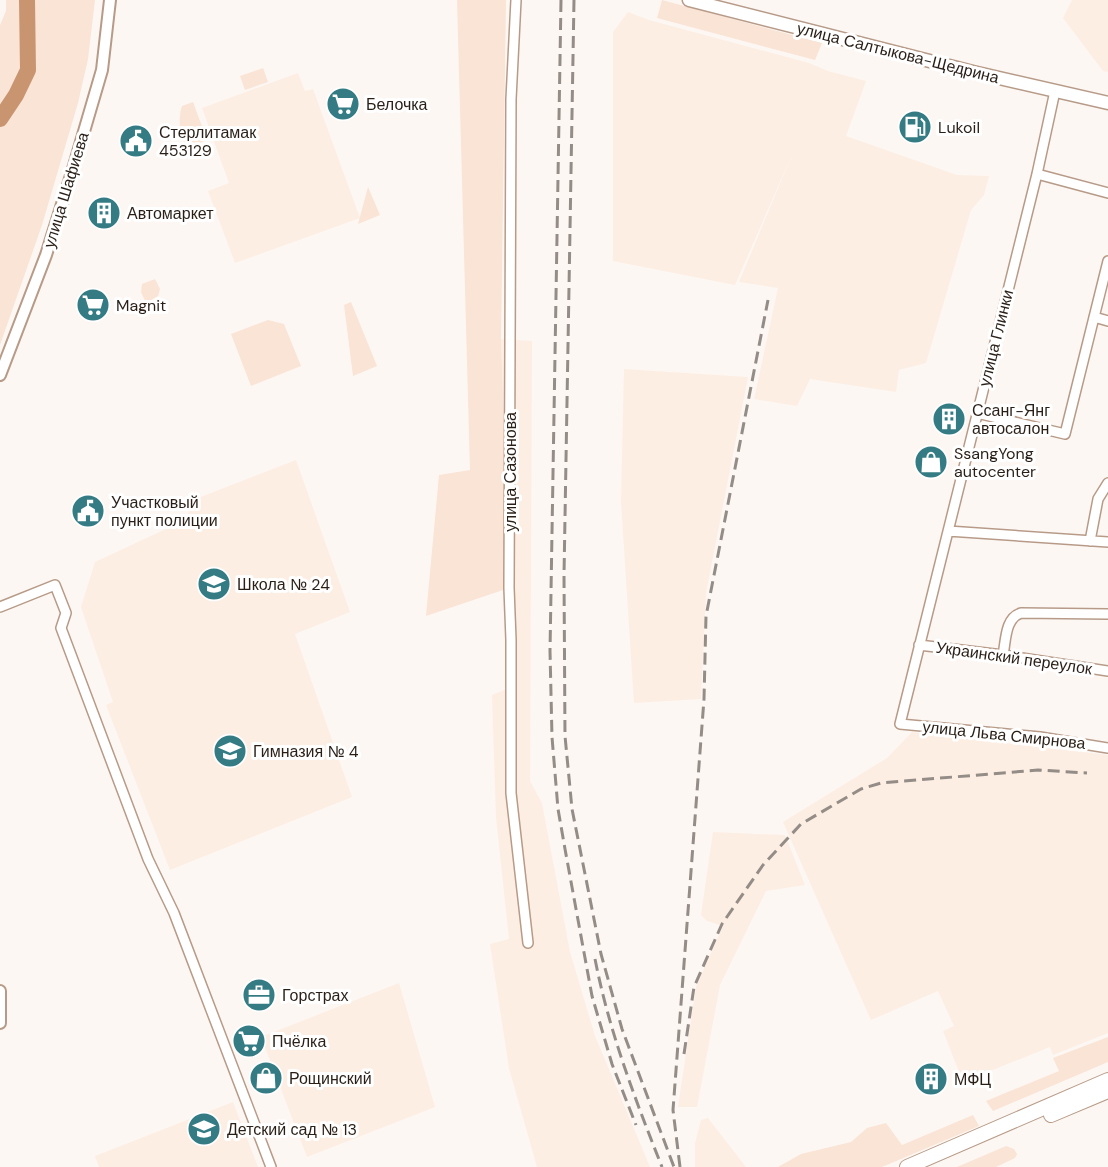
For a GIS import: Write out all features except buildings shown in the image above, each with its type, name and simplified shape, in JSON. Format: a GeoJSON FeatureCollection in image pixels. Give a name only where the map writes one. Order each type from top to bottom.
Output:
{"type":"FeatureCollection","features":[{"type":"Feature","properties":{"kind":"main road","name":"улица Салтыкова-Щедрина"},"geometry":{"type":"LineString","coordinates":[[689,0],[973,72],[1108,103]]}},
{"type":"Feature","properties":{"kind":"main road"},"geometry":{"type":"LineString","coordinates":[[907,1167],[1108,1080]]}},
{"type":"Feature","properties":{"kind":"main road"},"geometry":{"type":"LineString","coordinates":[[930,1167],[1108,1091]]}},
{"type":"Feature","properties":{"kind":"street","name":"улица Шафиева"},"geometry":{"type":"LineString","coordinates":[[0,375],[46,255],[73,169],[102,70],[110,0]]}},
{"type":"Feature","properties":{"kind":"street","name":"улица Сазонова"},"geometry":{"type":"LineString","coordinates":[[516,0],[511,111],[509,588],[511,793],[528,943]]}},
{"type":"Feature","properties":{"kind":"street","name":"улица Глинки"},"geometry":{"type":"LineString","coordinates":[[900,724],[1037,174],[1055,92]]}},
{"type":"Feature","properties":{"kind":"street"},"geometry":{"type":"LineString","coordinates":[[1037,174],[1108,192]]}},
{"type":"Feature","properties":{"kind":"street"},"geometry":{"type":"LineString","coordinates":[[977,413],[1065,434],[1108,261]]}},
{"type":"Feature","properties":{"kind":"street"},"geometry":{"type":"LineString","coordinates":[[1094,317],[1108,321]]}},
{"type":"Feature","properties":{"kind":"street"},"geometry":{"type":"LineString","coordinates":[[1090,542],[1098,499],[1108,483]]}},
{"type":"Feature","properties":{"kind":"street"},"geometry":{"type":"LineString","coordinates":[[948,531],[1108,542]]}},
{"type":"Feature","properties":{"kind":"street"},"geometry":{"type":"LineString","coordinates":[[0,606],[55,585],[66,613],[61,628],[148,859],[177,921],[271,1167]]}},
{"type":"Feature","properties":{"kind":"street"},"geometry":{"type":"LineString","coordinates":[[1003,655],[1009,625],[1015,615],[1021,613],[1108,614]]}},
{"type":"Feature","properties":{"kind":"street","name":"Украинский переулок"},"geometry":{"type":"LineString","coordinates":[[919,645],[1108,671]]}},
{"type":"Feature","properties":{"kind":"street","name":"улица Льва Смирнова"},"geometry":{"type":"LineString","coordinates":[[900,724],[1040,737],[1108,748]]}},
{"type":"Feature","properties":{"kind":"street"},"geometry":{"type":"LineString","coordinates":[[0,991],[0,1023]]}},
{"type":"Feature","properties":{"kind":"shaded area"},"geometry":{"type":"Polygon","coordinates":[[[6,0],[95,0],[88,59],[78,103],[42,225],[0,345],[0,25],[6,11],[6,0]]]}},
{"type":"Feature","properties":{"kind":"shaded area"},"geometry":{"type":"Polygon","coordinates":[[[457,0],[506,0],[501,339],[509,588],[426,616],[439,475],[470,470],[457,0]]]}},
{"type":"Feature","properties":{"kind":"shaded area"},"geometry":{"type":"Polygon","coordinates":[[[662,0],[822,43],[815,60],[657,18],[662,0]]]}},
{"type":"Feature","properties":{"kind":"shaded area"},"geometry":{"type":"Polygon","coordinates":[[[1072,0],[1108,0],[1108,72],[1103,71],[1063,18],[1072,0]]]}},
{"type":"Feature","properties":{"kind":"shaded area"},"geometry":{"type":"Polygon","coordinates":[[[628,12],[649,20],[809,63],[828,71],[866,81],[846,136],[957,175],[989,176],[984,195],[971,210],[926,363],[899,370],[896,392],[810,379],[797,406],[754,399],[778,288],[739,282],[794,150],[735,285],[613,261],[613,32],[628,12]]]}},
{"type":"Feature","properties":{"kind":"shaded area"},"geometry":{"type":"Polygon","coordinates":[[[263,68],[268,82],[245,90],[240,76],[263,68]]]}},
{"type":"Feature","properties":{"kind":"shaded area"},"geometry":{"type":"Polygon","coordinates":[[[298,73],[305,91],[313,89],[360,218],[235,263],[208,191],[229,183],[202,108],[298,73]]]}},
{"type":"Feature","properties":{"kind":"shaded area"},"geometry":{"type":"Polygon","coordinates":[[[193,102],[207,140],[186,148],[180,127],[180,117],[182,106],[193,102]]]}},
{"type":"Feature","properties":{"kind":"shaded area"},"geometry":{"type":"Polygon","coordinates":[[[368,187],[380,215],[358,224],[368,187]]]}},
{"type":"Feature","properties":{"kind":"shaded area"},"geometry":{"type":"Polygon","coordinates":[[[155,279],[160,289],[158,296],[146,303],[141,292],[142,284],[155,279]]]}},
{"type":"Feature","properties":{"kind":"shaded area"},"geometry":{"type":"Polygon","coordinates":[[[351,302],[377,366],[353,376],[344,305],[351,302]]]}},
{"type":"Feature","properties":{"kind":"shaded area"},"geometry":{"type":"Polygon","coordinates":[[[268,320],[284,324],[301,366],[251,386],[231,334],[268,320]]]}},
{"type":"Feature","properties":{"kind":"shaded area"},"geometry":{"type":"Polygon","coordinates":[[[501,339],[532,341],[530,781],[542,803],[570,952],[595,1036],[650,1167],[537,1167],[509,1068],[490,944],[509,939],[496,817],[492,695],[507,689],[501,339]]]}},
{"type":"Feature","properties":{"kind":"shaded area"},"geometry":{"type":"Polygon","coordinates":[[[624,369],[748,377],[706,593],[701,699],[634,703],[621,502],[624,369]]]}},
{"type":"Feature","properties":{"kind":"shaded area"},"geometry":{"type":"Polygon","coordinates":[[[296,460],[350,612],[295,634],[352,797],[170,870],[106,705],[113,702],[81,607],[95,562],[183,521],[198,498],[296,460]]]}},
{"type":"Feature","properties":{"kind":"shaded area"},"geometry":{"type":"Polygon","coordinates":[[[912,732],[1108,755],[1108,1033],[1053,1055],[1050,1047],[963,1082],[943,1031],[954,1026],[938,991],[871,1020],[783,822],[887,758],[912,732]]]}},
{"type":"Feature","properties":{"kind":"shaded area"},"geometry":{"type":"Polygon","coordinates":[[[713,832],[785,835],[805,885],[766,891],[720,985],[697,1107],[678,1107],[696,987],[723,926],[707,921],[701,915],[713,832]]]}},
{"type":"Feature","properties":{"kind":"shaded area"},"geometry":{"type":"Polygon","coordinates":[[[399,983],[435,1107],[307,1157],[261,1037],[399,983]]]}},
{"type":"Feature","properties":{"kind":"shaded area"},"geometry":{"type":"Polygon","coordinates":[[[1108,1037],[1108,1062],[993,1111],[986,1101],[1059,1071],[1053,1058],[1108,1037]]]}},
{"type":"Feature","properties":{"kind":"shaded area","name":"Детский сад № 13"},"geometry":{"type":"Polygon","coordinates":[[[233,1102],[258,1167],[99,1167],[95,1156],[233,1102]]]}},
{"type":"Feature","properties":{"kind":"shaded area"},"geometry":{"type":"Polygon","coordinates":[[[973,1115],[979,1126],[882,1167],[778,1167],[801,1154],[851,1142],[867,1128],[886,1123],[902,1145],[973,1115]]]}},
{"type":"Feature","properties":{"kind":"shaded area"},"geometry":{"type":"Polygon","coordinates":[[[708,1118],[746,1167],[695,1167],[695,1143],[701,1120],[708,1118]]]}},
{"type":"Feature","properties":{"kind":"shaded area"},"geometry":{"type":"Polygon","coordinates":[[[1006,1146],[1014,1149],[1017,1154],[1015,1158],[996,1167],[957,1167],[1006,1146]]]}},
{"type":"Feature","properties":{"kind":"waterway"},"geometry":{"type":"LineString","coordinates":[[0,119],[16,95],[28,70],[27,0]]}},
{"type":"Feature","properties":{"kind":"railway"},"geometry":{"type":"LineString","coordinates":[[561,0],[550,651],[552,737],[558,809],[592,996],[612,1064],[636,1125]]}},
{"type":"Feature","properties":{"kind":"railway"},"geometry":{"type":"LineString","coordinates":[[574,0],[564,575],[565,736],[572,809],[601,954],[622,1029],[674,1167]]}},
{"type":"Feature","properties":{"kind":"railway"},"geometry":{"type":"LineString","coordinates":[[680,1167],[673,1110],[704,699],[706,616],[768,300]]}},
{"type":"Feature","properties":{"kind":"railway"},"geometry":{"type":"LineString","coordinates":[[684,1054],[694,987],[722,924],[763,865],[801,824],[861,789],[881,783],[1038,770],[1087,773]]}},
{"type":"Feature","properties":{"kind":"railway"},"geometry":{"type":"LineString","coordinates":[[595,959],[615,1039],[662,1167]]}},
{"type":"Feature","properties":{"kind":"place","name":"Белочка"},"geometry":{"type":"Point","coordinates":[343,104]}},
{"type":"Feature","properties":{"kind":"place","name":"Lukoil"},"geometry":{"type":"Point","coordinates":[915,127]}},
{"type":"Feature","properties":{"kind":"place","name":"Стерлитамак 453129"},"geometry":{"type":"Point","coordinates":[136,141]}},
{"type":"Feature","properties":{"kind":"place","name":"Автомаркет"},"geometry":{"type":"Point","coordinates":[104,213]}},
{"type":"Feature","properties":{"kind":"place","name":"Magnit"},"geometry":{"type":"Point","coordinates":[93,305]}},
{"type":"Feature","properties":{"kind":"place","name":"Ссанг-Янг автосалон"},"geometry":{"type":"Point","coordinates":[949,419]}},
{"type":"Feature","properties":{"kind":"place","name":"SsangYong autocenter"},"geometry":{"type":"Point","coordinates":[931,462]}},
{"type":"Feature","properties":{"kind":"place","name":"Участковый пункт полиции"},"geometry":{"type":"Point","coordinates":[88,511]}},
{"type":"Feature","properties":{"kind":"place","name":"Школа № 24"},"geometry":{"type":"Point","coordinates":[214,584]}},
{"type":"Feature","properties":{"kind":"place","name":"Гимназия № 4"},"geometry":{"type":"Point","coordinates":[230,751]}},
{"type":"Feature","properties":{"kind":"place","name":"Горстрах"},"geometry":{"type":"Point","coordinates":[259,995]}},
{"type":"Feature","properties":{"kind":"place","name":"Пчёлка"},"geometry":{"type":"Point","coordinates":[249,1041]}},
{"type":"Feature","properties":{"kind":"place","name":"Рощинский"},"geometry":{"type":"Point","coordinates":[266,1078]}},
{"type":"Feature","properties":{"kind":"place","name":"МФЦ"},"geometry":{"type":"Point","coordinates":[931,1079]}},
{"type":"Feature","properties":{"kind":"place","name":"Детский сад № 13"},"geometry":{"type":"Point","coordinates":[204,1129]}}]}
